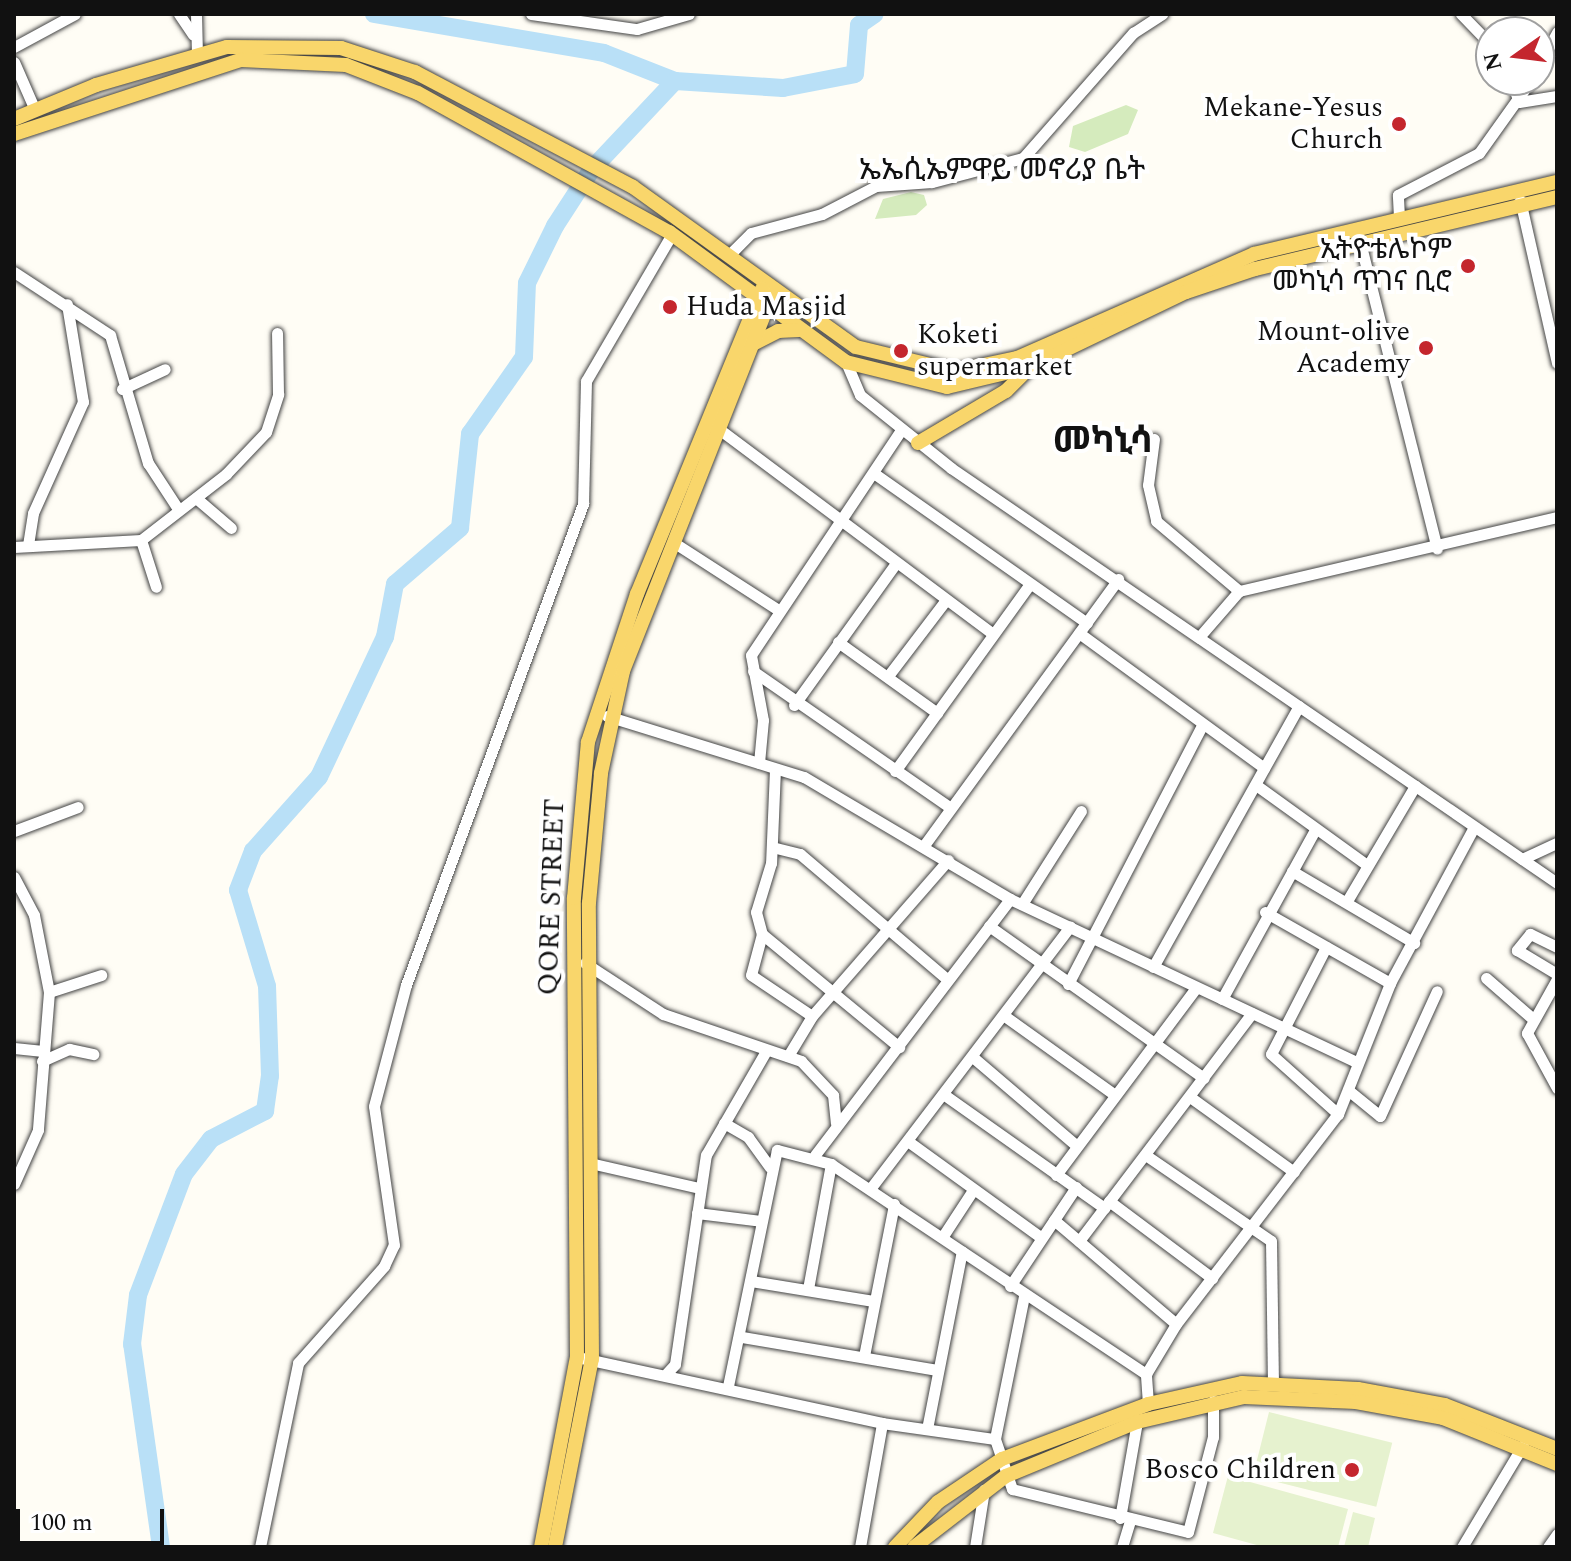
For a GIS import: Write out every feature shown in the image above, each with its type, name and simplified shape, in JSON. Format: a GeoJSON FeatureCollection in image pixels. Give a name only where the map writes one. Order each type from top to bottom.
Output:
{"type":"FeatureCollection","features":[{"type":"Feature","properties":{"kind":"main road"},"geometry":{"type":"LineString","coordinates":[[14,119],[197,54],[260,42],[341,48],[415,72],[627,184],[732,252],[826,329],[886,360],[985,368],[1229,263],[1399,217],[1520,198],[1557,197]]}},
{"type":"Feature","properties":{"kind":"main road"},"geometry":{"type":"LineString","coordinates":[[14,134],[202,70],[241,60],[312,61],[387,78],[672,234],[846,362],[947,387],[1030,367],[1186,292],[1520,198],[1557,182]]}},
{"type":"Feature","properties":{"kind":"main road"},"geometry":{"type":"LineString","coordinates":[[739,281],[748,299],[744,329]]}},
{"type":"Feature","properties":{"kind":"main road","name":"QORE STREET"},"geometry":{"type":"LineString","coordinates":[[555,1547],[585,1358],[593,838],[611,719],[714,426],[747,349],[770,283]]}},
{"type":"Feature","properties":{"kind":"main road","name":"QORE STREET"},"geometry":{"type":"LineString","coordinates":[[541,1547],[585,1358],[573,961],[576,831],[598,710],[744,329],[763,300]]}},
{"type":"Feature","properties":{"kind":"main road"},"geometry":{"type":"LineString","coordinates":[[747,349],[754,339],[799,330]]}},
{"type":"Feature","properties":{"kind":"main road"},"geometry":{"type":"LineString","coordinates":[[918,443],[1006,391],[1030,367]]}},
{"type":"Feature","properties":{"kind":"main road"},"geometry":{"type":"LineString","coordinates":[[895,1547],[938,1502],[1002,1459],[1148,1404],[1273,1382],[1445,1405],[1557,1459]]}},
{"type":"Feature","properties":{"kind":"main road"},"geometry":{"type":"LineString","coordinates":[[914,1547],[1006,1476],[1137,1422],[1213,1401],[1356,1402],[1443,1418],[1557,1459]]}},
{"type":"Feature","properties":{"kind":"street"},"geometry":{"type":"LineString","coordinates":[[14,47],[75,14]]}},
{"type":"Feature","properties":{"kind":"street"},"geometry":{"type":"LineString","coordinates":[[179,14],[193,35]]}},
{"type":"Feature","properties":{"kind":"street"},"geometry":{"type":"LineString","coordinates":[[196,14],[193,35],[197,54]]}},
{"type":"Feature","properties":{"kind":"street"},"geometry":{"type":"LineString","coordinates":[[531,14],[637,29],[689,14]]}},
{"type":"Feature","properties":{"kind":"street"},"geometry":{"type":"LineString","coordinates":[[732,252],[751,233],[822,214],[876,186],[932,182],[1023,158],[1133,33],[1162,14]]}},
{"type":"Feature","properties":{"kind":"street"},"geometry":{"type":"LineString","coordinates":[[1461,14],[1475,28]]}},
{"type":"Feature","properties":{"kind":"street"},"geometry":{"type":"LineString","coordinates":[[14,62],[35,110]]}},
{"type":"Feature","properties":{"kind":"street"},"geometry":{"type":"LineString","coordinates":[[1517,96],[1519,102]]}},
{"type":"Feature","properties":{"kind":"street"},"geometry":{"type":"LineString","coordinates":[[1399,217],[1398,195],[1479,153],[1522,96]]}},
{"type":"Feature","properties":{"kind":"street"},"geometry":{"type":"LineString","coordinates":[[1519,102],[1557,96]]}},
{"type":"Feature","properties":{"kind":"street"},"geometry":{"type":"LineString","coordinates":[[1520,198],[1557,363]]}},
{"type":"Feature","properties":{"kind":"street"},"geometry":{"type":"LineString","coordinates":[[260,1547],[298,1363],[384,1266],[394,1245],[374,1106],[406,985],[583,504],[586,381],[672,234]]}},
{"type":"Feature","properties":{"kind":"street"},"geometry":{"type":"LineString","coordinates":[[1360,242],[1437,548]]}},
{"type":"Feature","properties":{"kind":"street"},"geometry":{"type":"LineString","coordinates":[[14,272],[110,335],[122,389],[148,463],[178,509]]}},
{"type":"Feature","properties":{"kind":"street"},"geometry":{"type":"LineString","coordinates":[[28,545],[33,513],[83,402],[67,304]]}},
{"type":"Feature","properties":{"kind":"street"},"geometry":{"type":"LineString","coordinates":[[14,547],[141,540],[196,498],[266,432],[278,394],[277,333]]}},
{"type":"Feature","properties":{"kind":"street"},"geometry":{"type":"LineString","coordinates":[[846,362],[860,395],[918,443],[1557,883]]}},
{"type":"Feature","properties":{"kind":"street"},"geometry":{"type":"LineString","coordinates":[[122,389],[165,369]]}},
{"type":"Feature","properties":{"kind":"street"},"geometry":{"type":"LineString","coordinates":[[714,426],[993,634]]}},
{"type":"Feature","properties":{"kind":"street"},"geometry":{"type":"LineString","coordinates":[[759,763],[763,720],[751,655],[843,523],[901,430]]}},
{"type":"Feature","properties":{"kind":"street"},"geometry":{"type":"LineString","coordinates":[[1154,439],[1148,485],[1156,521],[1239,591]]}},
{"type":"Feature","properties":{"kind":"street"},"geometry":{"type":"LineString","coordinates":[[875,474],[1029,585],[1202,726],[1264,768]]}},
{"type":"Feature","properties":{"kind":"street"},"geometry":{"type":"LineString","coordinates":[[196,498],[231,528]]}},
{"type":"Feature","properties":{"kind":"street"},"geometry":{"type":"LineString","coordinates":[[1200,636],[1239,591],[1437,548],[1557,517]]}},
{"type":"Feature","properties":{"kind":"street"},"geometry":{"type":"LineString","coordinates":[[141,540],[156,587]]}},
{"type":"Feature","properties":{"kind":"street"},"geometry":{"type":"LineString","coordinates":[[673,542],[780,611]]}},
{"type":"Feature","properties":{"kind":"street"},"geometry":{"type":"LineString","coordinates":[[794,705],[896,563]]}},
{"type":"Feature","properties":{"kind":"street"},"geometry":{"type":"LineString","coordinates":[[925,844],[948,806],[1118,579]]}},
{"type":"Feature","properties":{"kind":"street"},"geometry":{"type":"LineString","coordinates":[[895,771],[1029,585]]}},
{"type":"Feature","properties":{"kind":"street"},"geometry":{"type":"LineString","coordinates":[[888,676],[946,600]]}},
{"type":"Feature","properties":{"kind":"street"},"geometry":{"type":"LineString","coordinates":[[838,642],[937,713]]}},
{"type":"Feature","properties":{"kind":"street"},"geometry":{"type":"LineString","coordinates":[[752,670],[794,705],[948,806]]}},
{"type":"Feature","properties":{"kind":"street"},"geometry":{"type":"LineString","coordinates":[[1153,967],[1299,706]]}},
{"type":"Feature","properties":{"kind":"street"},"geometry":{"type":"LineString","coordinates":[[598,710],[611,719],[759,763],[853,800],[1016,901],[1355,1061]]}},
{"type":"Feature","properties":{"kind":"street"},"geometry":{"type":"LineString","coordinates":[[1068,984],[1202,726]]}},
{"type":"Feature","properties":{"kind":"street"},"geometry":{"type":"LineString","coordinates":[[775,769],[772,847],[754,922],[762,934],[832,997],[899,1047]]}},
{"type":"Feature","properties":{"kind":"street"},"geometry":{"type":"LineString","coordinates":[[1256,785],[1367,865]]}},
{"type":"Feature","properties":{"kind":"street"},"geometry":{"type":"LineString","coordinates":[[1347,901],[1415,786]]}},
{"type":"Feature","properties":{"kind":"street"},"geometry":{"type":"LineString","coordinates":[[14,831],[78,807]]}},
{"type":"Feature","properties":{"kind":"street"},"geometry":{"type":"LineString","coordinates":[[815,1155],[836,1123],[899,1047],[947,979],[989,926],[1016,901],[1081,811]]}},
{"type":"Feature","properties":{"kind":"street"},"geometry":{"type":"LineString","coordinates":[[1148,1404],[1146,1374],[1176,1324],[1338,1114],[1355,1061],[1390,983],[1474,827]]}},
{"type":"Feature","properties":{"kind":"street"},"geometry":{"type":"LineString","coordinates":[[1222,999],[1265,912],[1315,830]]}},
{"type":"Feature","properties":{"kind":"street"},"geometry":{"type":"LineString","coordinates":[[1522,859],[1557,843]]}},
{"type":"Feature","properties":{"kind":"street"},"geometry":{"type":"LineString","coordinates":[[772,847],[800,854],[947,979]]}},
{"type":"Feature","properties":{"kind":"street"},"geometry":{"type":"LineString","coordinates":[[788,1056],[812,1016],[832,997],[948,860]]}},
{"type":"Feature","properties":{"kind":"street"},"geometry":{"type":"LineString","coordinates":[[1292,871],[1414,943]]}},
{"type":"Feature","properties":{"kind":"street"},"geometry":{"type":"LineString","coordinates":[[14,877],[34,915],[49,992],[38,1130],[14,1184]]}},
{"type":"Feature","properties":{"kind":"street"},"geometry":{"type":"LineString","coordinates":[[1265,912],[1390,983]]}},
{"type":"Feature","properties":{"kind":"street"},"geometry":{"type":"LineString","coordinates":[[989,926],[1204,1078]]}},
{"type":"Feature","properties":{"kind":"street"},"geometry":{"type":"LineString","coordinates":[[870,1189],[975,1059],[1070,926]]}},
{"type":"Feature","properties":{"kind":"street"},"geometry":{"type":"LineString","coordinates":[[762,934],[751,975],[812,1016]]}},
{"type":"Feature","properties":{"kind":"street"},"geometry":{"type":"LineString","coordinates":[[1557,947],[1530,934],[1517,950],[1557,977],[1533,1019],[1529,1043],[1557,1088]]}},
{"type":"Feature","properties":{"kind":"street"},"geometry":{"type":"LineString","coordinates":[[1326,947],[1271,1054],[1275,1065],[1338,1114]]}},
{"type":"Feature","properties":{"kind":"street"},"geometry":{"type":"LineString","coordinates":[[573,961],[589,964],[663,1014],[788,1056],[821,1076],[833,1095],[836,1123]]}},
{"type":"Feature","properties":{"kind":"street"},"geometry":{"type":"LineString","coordinates":[[49,992],[101,975]]}},
{"type":"Feature","properties":{"kind":"street"},"geometry":{"type":"LineString","coordinates":[[1486,978],[1533,1019]]}},
{"type":"Feature","properties":{"kind":"street"},"geometry":{"type":"LineString","coordinates":[[1056,1175],[1196,988]]}},
{"type":"Feature","properties":{"kind":"street"},"geometry":{"type":"LineString","coordinates":[[1348,1090],[1380,1116],[1437,991]]}},
{"type":"Feature","properties":{"kind":"street"},"geometry":{"type":"LineString","coordinates":[[1079,1241],[1147,1156],[1252,1013]]}},
{"type":"Feature","properties":{"kind":"street"},"geometry":{"type":"LineString","coordinates":[[1006,1017],[1115,1095]]}},
{"type":"Feature","properties":{"kind":"street"},"geometry":{"type":"LineString","coordinates":[[14,1048],[43,1056],[69,1049],[93,1054]]}},
{"type":"Feature","properties":{"kind":"street"},"geometry":{"type":"LineString","coordinates":[[667,1373],[675,1364],[699,1188],[724,1123],[766,1051]]}},
{"type":"Feature","properties":{"kind":"street"},"geometry":{"type":"LineString","coordinates":[[975,1059],[1077,1146]]}},
{"type":"Feature","properties":{"kind":"street"},"geometry":{"type":"LineString","coordinates":[[946,1096],[1056,1175],[1107,1204],[1212,1278]]}},
{"type":"Feature","properties":{"kind":"street"},"geometry":{"type":"LineString","coordinates":[[1190,1097],[1294,1172]]}},
{"type":"Feature","properties":{"kind":"street"},"geometry":{"type":"LineString","coordinates":[[724,1123],[748,1137],[770,1167]]}},
{"type":"Feature","properties":{"kind":"street"},"geometry":{"type":"LineString","coordinates":[[909,1142],[1039,1236]]}},
{"type":"Feature","properties":{"kind":"street"},"geometry":{"type":"LineString","coordinates":[[728,1386],[742,1337],[770,1167],[777,1150],[815,1155],[831,1164],[943,1236],[1024,1296],[1146,1374]]}},
{"type":"Feature","properties":{"kind":"street"},"geometry":{"type":"LineString","coordinates":[[1147,1156],[1252,1222],[1274,1249],[1273,1382]]}},
{"type":"Feature","properties":{"kind":"street"},"geometry":{"type":"LineString","coordinates":[[590,1163],[699,1188]]}},
{"type":"Feature","properties":{"kind":"street"},"geometry":{"type":"LineString","coordinates":[[808,1289],[831,1164]]}},
{"type":"Feature","properties":{"kind":"street"},"geometry":{"type":"LineString","coordinates":[[1010,1286],[1039,1236],[1076,1187]]}},
{"type":"Feature","properties":{"kind":"street"},"geometry":{"type":"LineString","coordinates":[[943,1236],[973,1190]]}},
{"type":"Feature","properties":{"kind":"street"},"geometry":{"type":"LineString","coordinates":[[864,1356],[894,1204]]}},
{"type":"Feature","properties":{"kind":"street"},"geometry":{"type":"LineString","coordinates":[[697,1213],[761,1221]]}},
{"type":"Feature","properties":{"kind":"street"},"geometry":{"type":"LineString","coordinates":[[1054,1220],[1176,1324]]}},
{"type":"Feature","properties":{"kind":"street"},"geometry":{"type":"LineString","coordinates":[[927,1429],[962,1251]]}},
{"type":"Feature","properties":{"kind":"street"},"geometry":{"type":"LineString","coordinates":[[751,1281],[873,1301]]}},
{"type":"Feature","properties":{"kind":"street"},"geometry":{"type":"LineString","coordinates":[[1024,1296],[995,1439],[1012,1489],[1179,1531],[1193,1525],[1213,1437],[1213,1401]]}},
{"type":"Feature","properties":{"kind":"street"},"geometry":{"type":"LineString","coordinates":[[742,1337],[937,1370]]}},
{"type":"Feature","properties":{"kind":"street"},"geometry":{"type":"LineString","coordinates":[[585,1358],[728,1386],[882,1423],[995,1439]]}},
{"type":"Feature","properties":{"kind":"street"},"geometry":{"type":"LineString","coordinates":[[1122,1547],[1137,1422]]}},
{"type":"Feature","properties":{"kind":"street"},"geometry":{"type":"LineString","coordinates":[[860,1547],[882,1423]]}},
{"type":"Feature","properties":{"kind":"street"},"geometry":{"type":"LineString","coordinates":[[1462,1547],[1523,1445]]}},
{"type":"Feature","properties":{"kind":"street"},"geometry":{"type":"LineString","coordinates":[[975,1547],[984,1490]]}},
{"type":"Feature","properties":{"kind":"street"},"geometry":{"type":"LineString","coordinates":[[1548,1547],[1557,1534]]}},
{"type":"Feature","properties":{"kind":"green space"},"geometry":{"type":"Polygon","coordinates":[[[1126,105],[1138,110],[1128,134],[1085,152],[1069,147],[1073,126],[1126,105]]]}},
{"type":"Feature","properties":{"kind":"green space"},"geometry":{"type":"Polygon","coordinates":[[[911,192],[924,195],[927,205],[916,215],[875,219],[883,199],[911,192]]]}},
{"type":"Feature","properties":{"kind":"green space"},"geometry":{"type":"Polygon","coordinates":[[[1269,1412],[1392,1443],[1376,1507],[1253,1476],[1269,1412]]]}},
{"type":"Feature","properties":{"kind":"green space"},"geometry":{"type":"Polygon","coordinates":[[[1228,1476],[1348,1509],[1338,1547],[1264,1547],[1213,1533],[1228,1476]]]}},
{"type":"Feature","properties":{"kind":"green space"},"geometry":{"type":"Polygon","coordinates":[[[1353,1512],[1375,1518],[1368,1547],[1344,1547],[1353,1512]]]}},
{"type":"Feature","properties":{"kind":"waterway"},"geometry":{"type":"LineString","coordinates":[[374,14],[604,53],[675,81],[783,88],[855,74],[859,25],[875,14]]}},
{"type":"Feature","properties":{"kind":"waterway"},"geometry":{"type":"LineString","coordinates":[[161,1547],[132,1344],[138,1295],[184,1174],[211,1139],[265,1111],[270,1076],[267,986],[238,890],[253,851],[319,777],[385,637],[395,584],[460,528],[470,434],[524,357],[527,283],[555,226],[592,169],[675,81]]}},
{"type":"Feature","properties":{"kind":"place","name":"Mekane-Yesus Church"},"geometry":{"type":"Point","coordinates":[1399,124]}},
{"type":"Feature","properties":{"kind":"place","name":"ኢትዮቴሌኮም መካኒሳ ጥገና ቢሮ"},"geometry":{"type":"Point","coordinates":[1468,266]}},
{"type":"Feature","properties":{"kind":"place","name":"Huda Masjid"},"geometry":{"type":"Point","coordinates":[670,307]}},
{"type":"Feature","properties":{"kind":"place","name":"Mount-olive Academy"},"geometry":{"type":"Point","coordinates":[1426,348]}},
{"type":"Feature","properties":{"kind":"place","name":"Koketi supermarket"},"geometry":{"type":"Point","coordinates":[901,351]}},
{"type":"Feature","properties":{"kind":"place","name":"Bosco Children"},"geometry":{"type":"Point","coordinates":[1352,1470]}},
{"type":"Feature","properties":{"kind":"district","name":"ኤኤሲኤምዋይ መኖሪያ ቤት"},"geometry":{"type":"Point","coordinates":[1002,170]}},
{"type":"Feature","properties":{"kind":"district","name":"መካኒሳ"},"geometry":{"type":"Point","coordinates":[1103,442]}}]}
